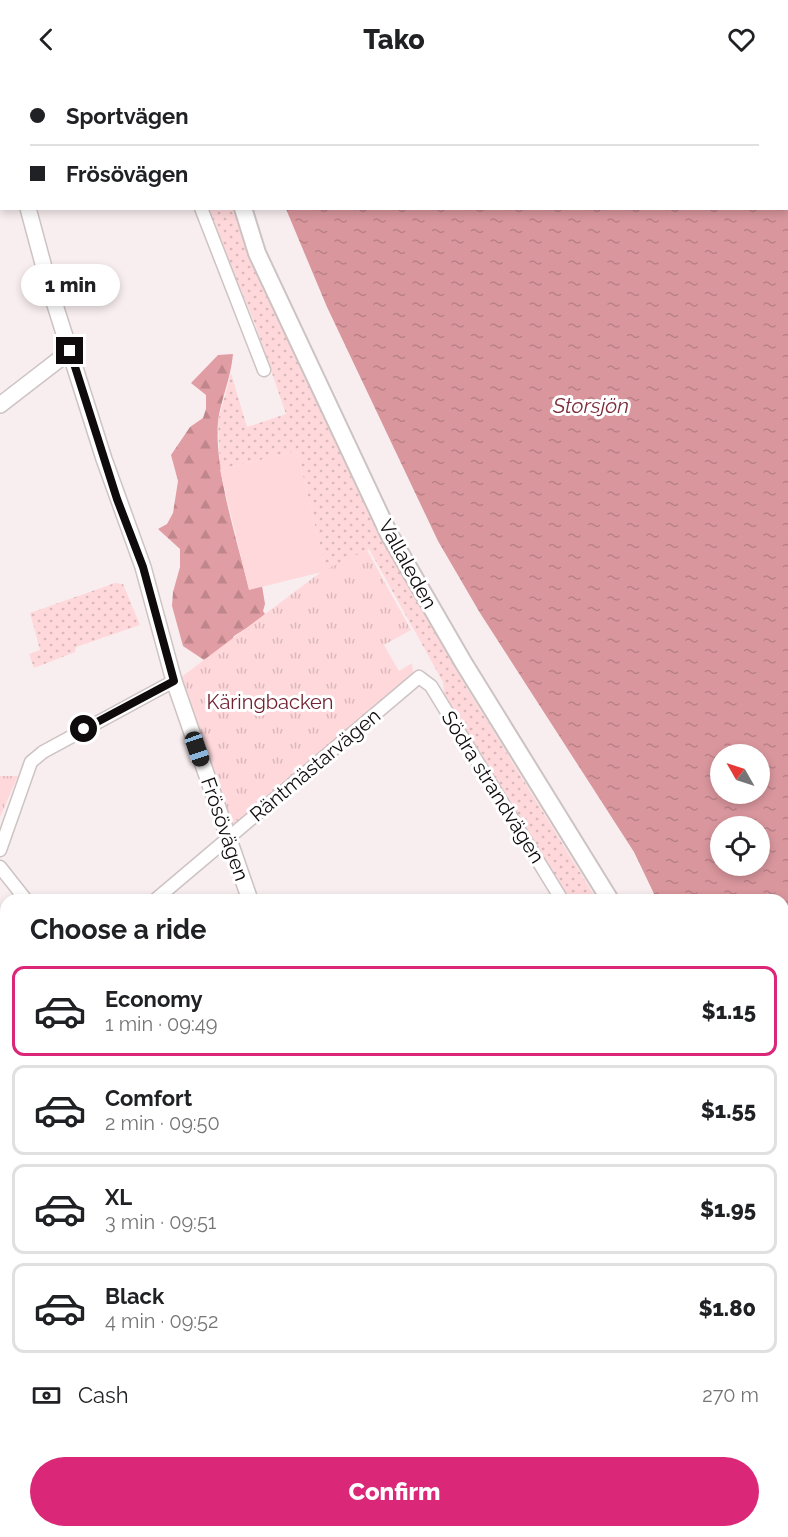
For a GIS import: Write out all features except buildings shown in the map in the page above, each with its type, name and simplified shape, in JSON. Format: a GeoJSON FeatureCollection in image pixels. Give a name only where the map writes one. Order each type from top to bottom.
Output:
{"type":"FeatureCollection","features":[{"type":"Feature","properties":{"kind":"main road","name":"Vallaleden"},"geometry":{"type":"LineString","coordinates":[[244,210],[257,254],[389,534],[463,662],[606,894]]}},
{"type":"Feature","properties":{"kind":"street","name":"Frösövägen"},"geometry":{"type":"LineString","coordinates":[[28,210],[39,254],[117,499],[143,567],[174,681],[248,894]]}},
{"type":"Feature","properties":{"kind":"street"},"geometry":{"type":"LineString","coordinates":[[202,210],[264,370]]}},
{"type":"Feature","properties":{"kind":"street"},"geometry":{"type":"LineString","coordinates":[[0,405],[70,351]]}},
{"type":"Feature","properties":{"kind":"street","name":"Räntmästarvägen"},"geometry":{"type":"LineString","coordinates":[[162,894],[419,677]]}},
{"type":"Feature","properties":{"kind":"street","name":"Södra strandvägen"},"geometry":{"type":"LineString","coordinates":[[419,677],[431,686],[558,894]]}},
{"type":"Feature","properties":{"kind":"street"},"geometry":{"type":"LineString","coordinates":[[0,850],[31,762],[43,752],[174,681]]}},
{"type":"Feature","properties":{"kind":"street"},"geometry":{"type":"LineString","coordinates":[[0,867],[21,894]]}},
{"type":"Feature","properties":{"kind":"green space"},"geometry":{"type":"Polygon","coordinates":[[[207,210],[234,210],[250,252],[382,540],[468,690],[593,894],[564,894],[444,697],[443,682],[369,549],[326,571],[297,451],[220,470],[218,421],[231,373],[247,427],[286,414],[255,324],[207,210]]]}},
{"type":"Feature","properties":{"kind":"green space"},"geometry":{"type":"Polygon","coordinates":[[[233,354],[218,421],[219,461],[249,589],[262,586],[265,614],[252,635],[245,629],[234,636],[227,650],[204,660],[183,646],[172,606],[173,592],[180,567],[180,549],[158,529],[167,524],[173,513],[178,481],[171,455],[190,427],[203,418],[206,409],[206,395],[191,383],[218,355],[233,354]]]}},
{"type":"Feature","properties":{"kind":"green space"},"geometry":{"type":"Polygon","coordinates":[[[297,451],[326,571],[249,590],[220,470],[297,451]]]}},
{"type":"Feature","properties":{"kind":"green space","name":"Käringbacken"},"geometry":{"type":"Polygon","coordinates":[[[367,550],[411,630],[384,645],[399,671],[412,663],[414,678],[231,832],[180,678],[321,572],[367,550]]]}},
{"type":"Feature","properties":{"kind":"green space"},"geometry":{"type":"Polygon","coordinates":[[[115,583],[123,584],[140,625],[76,647],[75,652],[34,668],[29,654],[40,650],[30,613],[115,583]]]}},
{"type":"Feature","properties":{"kind":"green space"},"geometry":{"type":"Polygon","coordinates":[[[0,776],[18,776],[0,817],[0,776]]]}},
{"type":"Feature","properties":{"kind":"water","name":"Storsjön"},"geometry":{"type":"Polygon","coordinates":[[[286,210],[788,210],[788,894],[654,894],[634,852],[480,613],[438,541],[327,307],[286,210]]]}},
{"type":"Feature","properties":{"kind":"route"},"geometry":{"type":"LineString","coordinates":[[70,351],[117,499],[143,567],[174,681],[84,729]]}}]}
